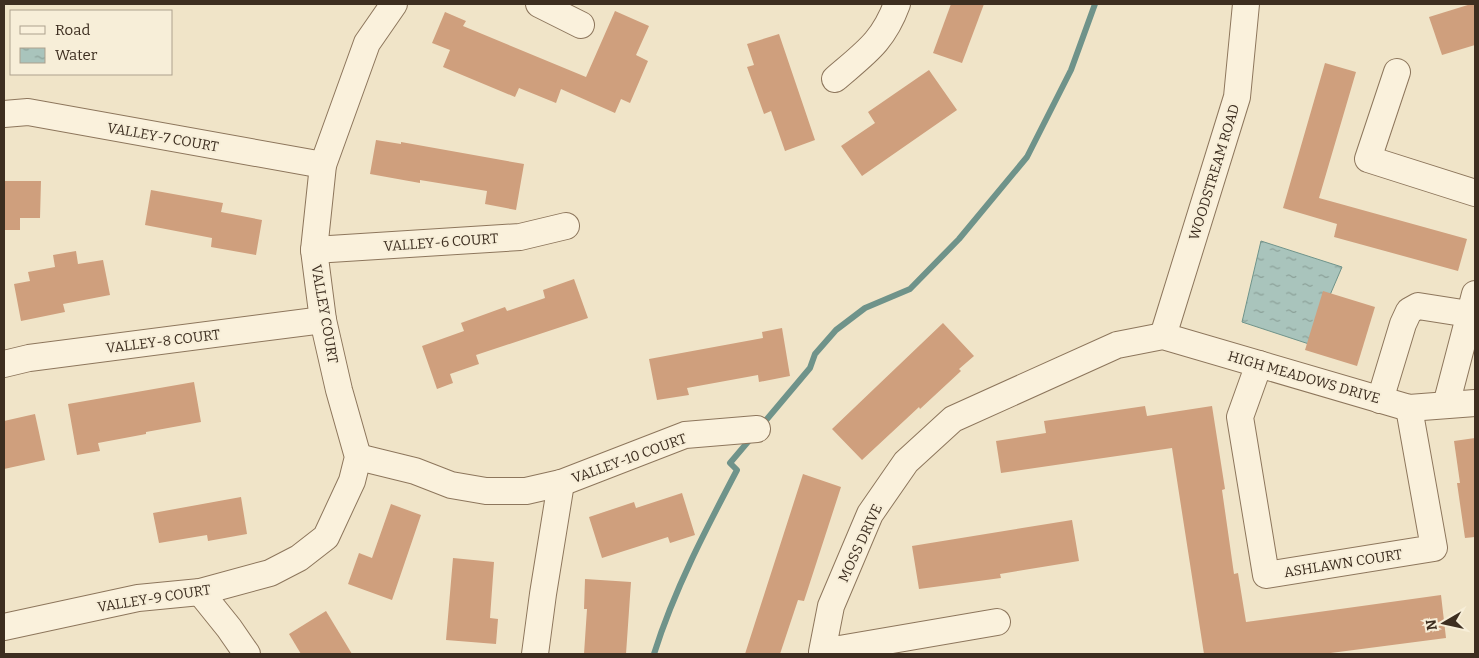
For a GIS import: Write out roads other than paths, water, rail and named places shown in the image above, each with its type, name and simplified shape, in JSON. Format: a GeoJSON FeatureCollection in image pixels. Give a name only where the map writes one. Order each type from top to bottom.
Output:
{"type":"FeatureCollection","features":[{"type":"Feature","properties":{"kind":"street","name":"VALLEY COURT"},"geometry":{"type":"LineString","coordinates":[[358,457],[339,390],[323,320],[314,250],[323,165],[367,43],[394,4]]}},
{"type":"Feature","properties":{"kind":"street"},"geometry":{"type":"LineString","coordinates":[[539,4],[582,25]]}},
{"type":"Feature","properties":{"kind":"street"},"geometry":{"type":"LineString","coordinates":[[835,78],[873,47],[890,22],[898,4]]}},
{"type":"Feature","properties":{"kind":"street","name":"WOODSTREAM ROAD"},"geometry":{"type":"LineString","coordinates":[[1163,336],[1237,97],[1246,4]]}},
{"type":"Feature","properties":{"kind":"street"},"geometry":{"type":"LineString","coordinates":[[1398,72],[1368,159],[1475,193]]}},
{"type":"Feature","properties":{"kind":"street","name":"VALLEY-7 COURT"},"geometry":{"type":"LineString","coordinates":[[4,114],[28,112],[323,165]]}},
{"type":"Feature","properties":{"kind":"street","name":"VALLEY-6 COURT"},"geometry":{"type":"LineString","coordinates":[[314,250],[520,237],[566,226]]}},
{"type":"Feature","properties":{"kind":"street"},"geometry":{"type":"LineString","coordinates":[[1380,400],[1403,324],[1409,311],[1418,306],[1472,304],[1446,405]]}},
{"type":"Feature","properties":{"kind":"street","name":"VALLEY-8 COURT"},"geometry":{"type":"LineString","coordinates":[[4,364],[29,358],[323,320]]}},
{"type":"Feature","properties":{"kind":"street","name":"HIGH MEADOWS DRIVE"},"geometry":{"type":"LineString","coordinates":[[1163,336],[1409,408],[1475,403]]}},
{"type":"Feature","properties":{"kind":"street","name":"MOSS DRIVE"},"geometry":{"type":"LineString","coordinates":[[997,622],[822,652],[831,606],[870,514],[906,462],[953,419],[1117,345],[1163,336]]}},
{"type":"Feature","properties":{"kind":"street","name":"ASHLAWN COURT"},"geometry":{"type":"LineString","coordinates":[[1259,364],[1240,417],[1266,576],[1434,548],[1409,408]]}},
{"type":"Feature","properties":{"kind":"street","name":"VALLEY-10 COURT"},"geometry":{"type":"LineString","coordinates":[[358,457],[415,471],[451,485],[486,491],[526,491],[561,483],[685,435],[757,429]]}},
{"type":"Feature","properties":{"kind":"street","name":"VALLEY-9 COURT"},"geometry":{"type":"LineString","coordinates":[[4,627],[138,598],[200,592],[270,574],[299,558],[326,537],[352,481],[358,457]]}},
{"type":"Feature","properties":{"kind":"street","name":"VALLEY-10 COURT"},"geometry":{"type":"LineString","coordinates":[[535,654],[561,483]]}},
{"type":"Feature","properties":{"kind":"street"},"geometry":{"type":"LineString","coordinates":[[200,592],[229,628],[246,654]]}},
{"type":"Feature","properties":{"kind":"water"},"geometry":{"type":"Polygon","coordinates":[[[1261,241],[1342,267],[1309,344],[1242,322],[1261,241]]]}},
{"type":"Feature","properties":{"kind":"waterway"},"geometry":{"type":"LineString","coordinates":[[762,425],[810,368],[815,354],[836,330],[865,308],[910,289],[959,239],[1027,157],[1071,70],[1095,4]]}},
{"type":"Feature","properties":{"kind":"waterway"},"geometry":{"type":"LineString","coordinates":[[654,654],[681,583],[702,537],[737,470],[730,463],[752,437]]}}]}
